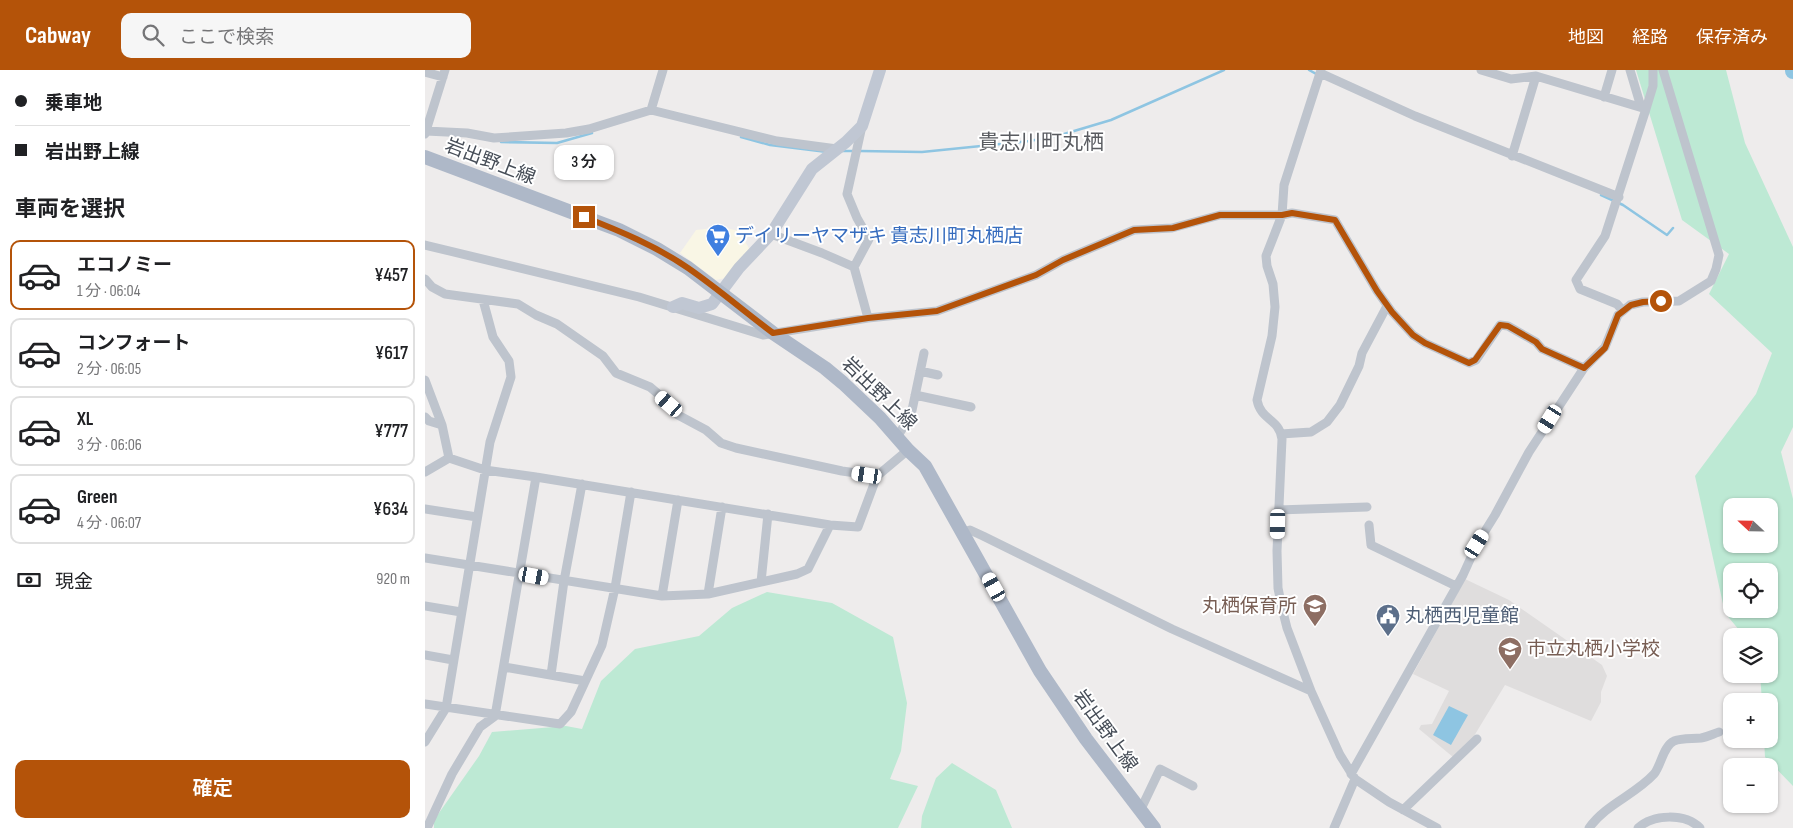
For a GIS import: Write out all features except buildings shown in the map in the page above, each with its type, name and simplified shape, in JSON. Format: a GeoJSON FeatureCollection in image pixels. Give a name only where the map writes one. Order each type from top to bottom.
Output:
{"type":"FeatureCollection","features":[{"type":"Feature","properties":{"kind":"main road","name":"岩出野上線"},"geometry":{"type":"LineString","coordinates":[[425,157],[619,230],[657,249],[688,268],[773,333],[825,368],[843,383],[880,418],[925,466],[1040,672],[1086,739],[1154,828]]}},
{"type":"Feature","properties":{"kind":"street"},"geometry":{"type":"LineString","coordinates":[[651,110],[663,70]]}},
{"type":"Feature","properties":{"kind":"street"},"geometry":{"type":"LineString","coordinates":[[868,318],[853,267],[869,239],[857,218],[847,194],[862,126],[880,70]]}},
{"type":"Feature","properties":{"kind":"street"},"geometry":{"type":"LineString","coordinates":[[1481,70],[1511,78],[1536,76],[1643,108]]}},
{"type":"Feature","properties":{"kind":"street"},"geometry":{"type":"LineString","coordinates":[[1604,97],[1612,70]]}},
{"type":"Feature","properties":{"kind":"street"},"geometry":{"type":"LineString","coordinates":[[1630,70],[1643,108]]}},
{"type":"Feature","properties":{"kind":"street"},"geometry":{"type":"LineString","coordinates":[[1623,311],[1617,304],[1580,289],[1576,280],[1605,236],[1619,197],[1643,108],[1653,86],[1653,70]]}},
{"type":"Feature","properties":{"kind":"street"},"geometry":{"type":"LineString","coordinates":[[1334,828],[1353,777],[1463,575],[1477,544],[1513,484],[1529,452],[1584,368],[1605,348],[1618,315],[1631,305],[1643,302],[1679,301],[1711,281],[1716,270],[1719,255],[1663,70]]}},
{"type":"Feature","properties":{"kind":"street"},"geometry":{"type":"LineString","coordinates":[[1437,828],[1424,825],[1353,777],[1339,755],[1311,691],[1287,628],[1278,588],[1278,510],[1281,434],[1280,429],[1259,409],[1257,400],[1272,336],[1275,307],[1273,284],[1266,256],[1282,215],[1284,185],[1321,71],[1415,116],[1619,197]]}},
{"type":"Feature","properties":{"kind":"street"},"geometry":{"type":"LineString","coordinates":[[425,72],[444,74],[425,132],[467,133],[494,138],[566,133],[589,129],[651,110],[777,141],[837,149]]}},
{"type":"Feature","properties":{"kind":"street"},"geometry":{"type":"LineString","coordinates":[[1512,156],[1536,76]]}},
{"type":"Feature","properties":{"kind":"street"},"geometry":{"type":"LineString","coordinates":[[673,308],[681,303],[699,308],[712,304],[739,268],[771,234],[812,169],[862,126]]}},
{"type":"Feature","properties":{"kind":"street"},"geometry":{"type":"LineString","coordinates":[[425,244],[593,285],[763,335],[868,318],[937,311],[1036,275],[1063,260],[1134,230],[1173,228],[1220,215],[1282,215],[1292,213],[1335,220],[1358,262],[1387,306],[1413,335],[1419,339],[1469,363],[1475,360],[1500,325],[1508,326],[1536,342],[1542,349],[1584,368]]}},
{"type":"Feature","properties":{"kind":"street"},"geometry":{"type":"LineString","coordinates":[[771,234],[853,267]]}},
{"type":"Feature","properties":{"kind":"street"},"geometry":{"type":"LineString","coordinates":[[425,279],[432,287],[445,294],[518,304],[557,324],[603,356],[616,373],[650,387],[678,415],[706,430],[721,443],[841,471],[877,476]]}},
{"type":"Feature","properties":{"kind":"street"},"geometry":{"type":"LineString","coordinates":[[425,742],[428,731],[446,708],[489,442],[511,376],[509,361],[493,337],[483,300]]}},
{"type":"Feature","properties":{"kind":"street"},"geometry":{"type":"LineString","coordinates":[[1281,434],[1311,432],[1327,422],[1339,405],[1359,366],[1362,353],[1387,306]]}},
{"type":"Feature","properties":{"kind":"street"},"geometry":{"type":"LineString","coordinates":[[897,437],[911,415],[924,353]]}},
{"type":"Feature","properties":{"kind":"street"},"geometry":{"type":"LineString","coordinates":[[920,371],[938,375]]}},
{"type":"Feature","properties":{"kind":"street"},"geometry":{"type":"LineString","coordinates":[[425,380],[441,425],[449,458]]}},
{"type":"Feature","properties":{"kind":"street"},"geometry":{"type":"LineString","coordinates":[[915,395],[971,407]]}},
{"type":"Feature","properties":{"kind":"street"},"geometry":{"type":"LineString","coordinates":[[425,417],[429,421],[441,425]]}},
{"type":"Feature","properties":{"kind":"street"},"geometry":{"type":"LineString","coordinates":[[425,472],[449,458],[485,470],[830,525],[858,527],[877,476],[908,450]]}},
{"type":"Feature","properties":{"kind":"street"},"geometry":{"type":"LineString","coordinates":[[427,828],[452,774],[480,727],[495,716],[536,477]]}},
{"type":"Feature","properties":{"kind":"street"},"geometry":{"type":"LineString","coordinates":[[551,675],[564,581],[582,484]]}},
{"type":"Feature","properties":{"kind":"street"},"geometry":{"type":"LineString","coordinates":[[425,704],[495,716],[560,724],[571,712],[602,645],[615,588],[631,492]]}},
{"type":"Feature","properties":{"kind":"street"},"geometry":{"type":"LineString","coordinates":[[662,596],[678,500]]}},
{"type":"Feature","properties":{"kind":"street"},"geometry":{"type":"LineString","coordinates":[[708,594],[722,507]]}},
{"type":"Feature","properties":{"kind":"street"},"geometry":{"type":"LineString","coordinates":[[1278,510],[1367,507]]}},
{"type":"Feature","properties":{"kind":"street"},"geometry":{"type":"LineString","coordinates":[[425,509],[477,517]]}},
{"type":"Feature","properties":{"kind":"street"},"geometry":{"type":"LineString","coordinates":[[761,582],[768,514]]}},
{"type":"Feature","properties":{"kind":"street"},"geometry":{"type":"LineString","coordinates":[[425,558],[662,596],[708,594],[797,574],[808,569],[830,525]]}},
{"type":"Feature","properties":{"kind":"street"},"geometry":{"type":"LineString","coordinates":[[1369,525],[1371,545],[1456,586]]}},
{"type":"Feature","properties":{"kind":"street"},"geometry":{"type":"LineString","coordinates":[[962,532],[970,530],[1172,629],[1311,691]]}},
{"type":"Feature","properties":{"kind":"street"},"geometry":{"type":"LineString","coordinates":[[425,606],[461,612]]}},
{"type":"Feature","properties":{"kind":"street"},"geometry":{"type":"LineString","coordinates":[[425,655],[453,660]]}},
{"type":"Feature","properties":{"kind":"street"},"geometry":{"type":"LineString","coordinates":[[504,667],[585,681]]}},
{"type":"Feature","properties":{"kind":"street"},"geometry":{"type":"LineString","coordinates":[[1589,828],[1607,809],[1655,773],[1668,746],[1673,742],[1703,738],[1719,732]]}},
{"type":"Feature","properties":{"kind":"street"},"geometry":{"type":"LineString","coordinates":[[1403,810],[1477,739]]}},
{"type":"Feature","properties":{"kind":"street"},"geometry":{"type":"LineString","coordinates":[[1140,810],[1160,770],[1193,786]]}},
{"type":"Feature","properties":{"kind":"street"},"geometry":{"type":"LineString","coordinates":[[1638,828],[1662,817],[1694,822],[1700,828]]}},
{"type":"Feature","properties":{"kind":"shaded area"},"geometry":{"type":"Polygon","coordinates":[[[722,227],[739,231],[750,250],[726,278],[716,280],[680,253],[696,230],[722,227]]]}},
{"type":"Feature","properties":{"kind":"shaded area","name":"市立丸栖小学校"},"geometry":{"type":"Polygon","coordinates":[[[1465,579],[1509,600],[1602,665],[1607,676],[1601,692],[1601,702],[1591,721],[1505,685],[1471,741],[1453,757],[1419,729],[1421,725],[1432,724],[1449,691],[1413,674],[1465,579]]]}},
{"type":"Feature","properties":{"kind":"green space"},"geometry":{"type":"Polygon","coordinates":[[[1636,70],[1726,70],[1745,143],[1793,247],[1793,427],[1781,452],[1793,499],[1793,786],[1778,770],[1778,758],[1765,757],[1764,748],[1778,748],[1778,693],[1761,693],[1761,683],[1778,683],[1778,628],[1737,628],[1729,618],[1778,618],[1778,563],[1723,563],[1723,604],[1695,476],[1756,394],[1772,353],[1709,294],[1729,254],[1682,220],[1636,70]]]}},
{"type":"Feature","properties":{"kind":"green space"},"geometry":{"type":"Polygon","coordinates":[[[767,592],[832,603],[893,637],[907,703],[901,751],[890,779],[918,786],[898,828],[434,828],[434,820],[479,756],[492,732],[566,726],[582,729],[601,681],[635,649],[699,636],[732,608],[767,592]]]}},
{"type":"Feature","properties":{"kind":"green space"},"geometry":{"type":"Polygon","coordinates":[[[952,763],[996,790],[1012,828],[921,828],[922,816],[936,778],[952,763]]]}},
{"type":"Feature","properties":{"kind":"water"},"geometry":{"type":"Polygon","coordinates":[[[1449,706],[1468,715],[1451,745],[1433,735],[1449,706]]]}},
{"type":"Feature","properties":{"kind":"waterway"},"geometry":{"type":"LineString","coordinates":[[860,151],[922,152],[1030,141],[1064,134],[1111,120],[1224,70]]}},
{"type":"Feature","properties":{"kind":"waterway"},"geometry":{"type":"LineString","coordinates":[[1309,70],[1318,75]]}},
{"type":"Feature","properties":{"kind":"waterway"},"geometry":{"type":"LineString","coordinates":[[501,142],[557,143],[592,133]]}},
{"type":"Feature","properties":{"kind":"waterway"},"geometry":{"type":"LineString","coordinates":[[741,137],[770,145],[827,152]]}},
{"type":"Feature","properties":{"kind":"waterway"},"geometry":{"type":"LineString","coordinates":[[842,151],[854,151]]}},
{"type":"Feature","properties":{"kind":"waterway"},"geometry":{"type":"LineString","coordinates":[[1601,195],[1623,205],[1667,235],[1673,228]]}},
{"type":"Feature","properties":{"kind":"place","name":"デイリーヤマザキ 貴志川町丸栖店"},"geometry":{"type":"Point","coordinates":[718,257]}},
{"type":"Feature","properties":{"kind":"place","name":"丸栖保育所"},"geometry":{"type":"Point","coordinates":[1315,627]}},
{"type":"Feature","properties":{"kind":"place","name":"丸栖西児童館"},"geometry":{"type":"Point","coordinates":[1388,637]}},
{"type":"Feature","properties":{"kind":"place","name":"市立丸栖小学校"},"geometry":{"type":"Point","coordinates":[1510,670]}},
{"type":"Feature","properties":{"kind":"district","name":"貴志川町丸栖"},"geometry":{"type":"Point","coordinates":[1041,142]}},
{"type":"Feature","properties":{"kind":"route"},"geometry":{"type":"LineString","coordinates":[[584,217],[619,230],[657,249],[688,268],[773,333],[868,318],[937,311],[1036,275],[1063,260],[1134,230],[1173,228],[1220,215],[1282,215],[1292,213],[1335,220],[1358,262],[1377,291],[1392,312],[1413,335],[1425,343],[1469,363],[1475,360],[1500,325],[1508,326],[1536,342],[1542,349],[1584,368],[1605,348],[1618,315],[1631,305],[1661,301]]}}]}
